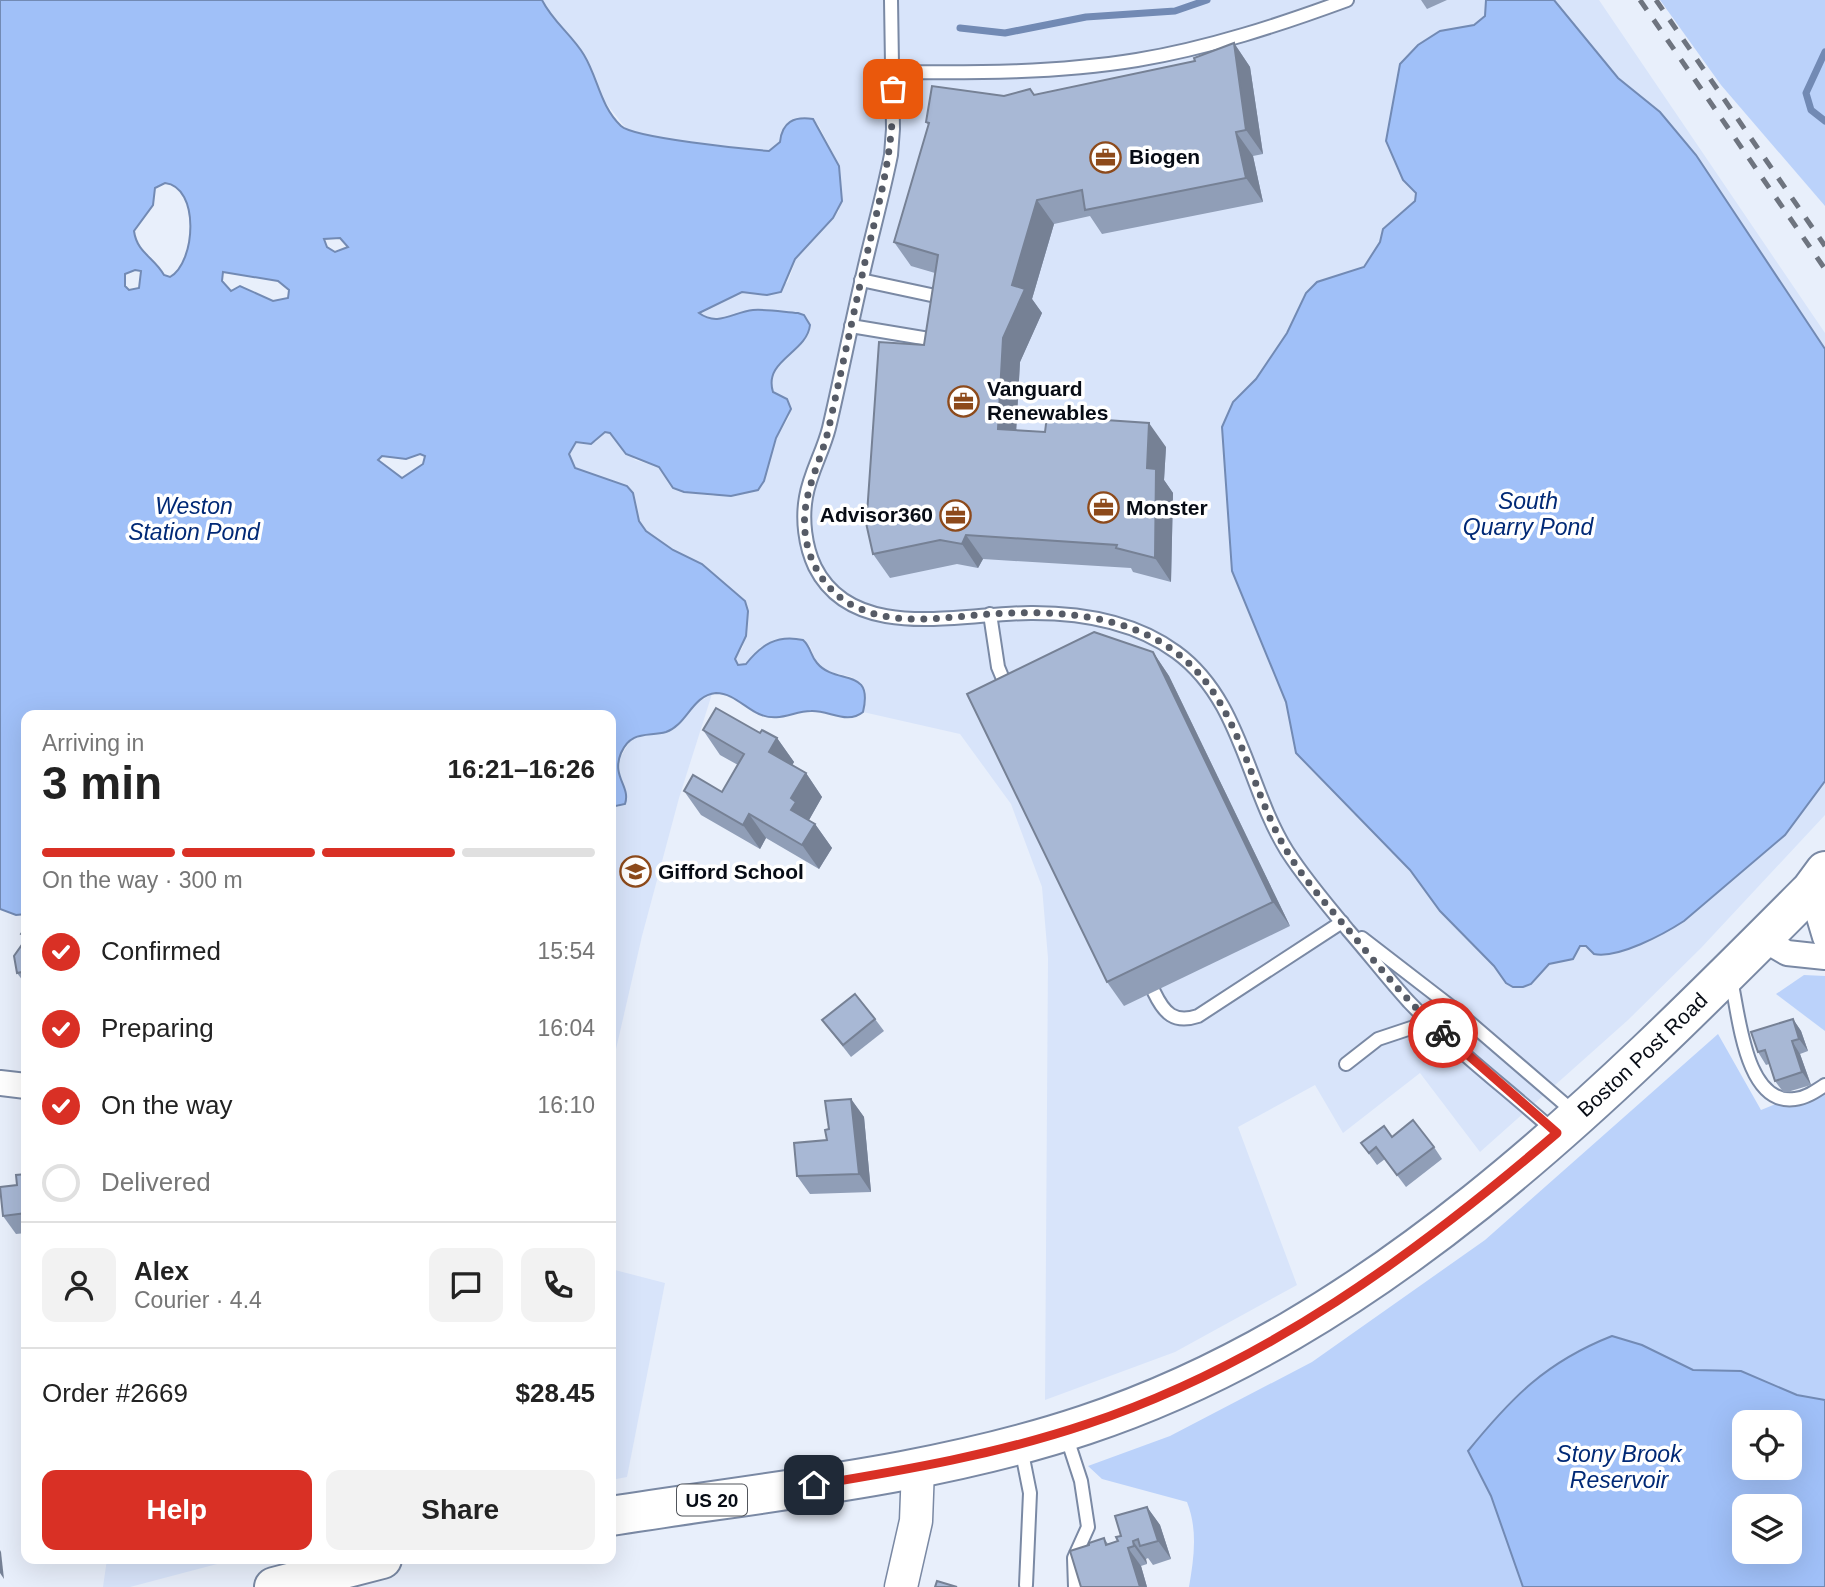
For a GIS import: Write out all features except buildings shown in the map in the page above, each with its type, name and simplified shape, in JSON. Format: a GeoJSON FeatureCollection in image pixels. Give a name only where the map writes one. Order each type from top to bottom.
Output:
{"type":"FeatureCollection","features":[{"type":"Feature","properties":{"kind":"main road","name":"Boston Post Road"},"geometry":{"type":"LineString","coordinates":[[616,1515],[918,1468],[1021,1444],[1065,1432],[1195,1380],[1300,1325],[1423,1244],[1567,1124],[1822,884]]}},
{"type":"Feature","properties":{"kind":"main road"},"geometry":{"type":"LineString","coordinates":[[274,1587],[363,1564]]}},
{"type":"Feature","properties":{"kind":"street"},"geometry":{"type":"LineString","coordinates":[[1822,884],[1825,937]]}},
{"type":"Feature","properties":{"kind":"street"},"geometry":{"type":"LineString","coordinates":[[1763,939],[1787,953],[1825,957]]}},
{"type":"Feature","properties":{"kind":"street"},"geometry":{"type":"LineString","coordinates":[[0,1083],[21,1085]]}},
{"type":"Feature","properties":{"kind":"street"},"geometry":{"type":"LineString","coordinates":[[901,1587],[916,1521],[918,1468]]}},
{"type":"Feature","properties":{"kind":"lane"},"geometry":{"type":"LineString","coordinates":[[891,0],[891,155],[850,326],[828,433],[806,494],[805,532],[816,569],[839,596],[855,607],[876,614],[921,620],[1034,613],[1096,618],[1124,625],[1177,653],[1198,672],[1217,698],[1286,849],[1342,922],[1426,1019],[1567,1124]]}},
{"type":"Feature","properties":{"kind":"lane"},"geometry":{"type":"LineString","coordinates":[[893,72],[1033,70],[1139,60],[1219,42],[1347,0]]}},
{"type":"Feature","properties":{"kind":"lane"},"geometry":{"type":"LineString","coordinates":[[861,280],[945,298]]}},
{"type":"Feature","properties":{"kind":"lane"},"geometry":{"type":"LineString","coordinates":[[850,326],[935,340]]}},
{"type":"Feature","properties":{"kind":"lane"},"geometry":{"type":"LineString","coordinates":[[990,614],[998,667],[1014,703]]}},
{"type":"Feature","properties":{"kind":"lane"},"geometry":{"type":"LineString","coordinates":[[1154,992],[1169,1015],[1182,1020],[1198,1016],[1342,922]]}},
{"type":"Feature","properties":{"kind":"lane"},"geometry":{"type":"LineString","coordinates":[[1342,922],[1454,1009],[1567,1124]]}},
{"type":"Feature","properties":{"kind":"lane"},"geometry":{"type":"LineString","coordinates":[[1729,973],[1757,1081],[1767,1091],[1783,1099],[1801,1098],[1825,1085]]}},
{"type":"Feature","properties":{"kind":"lane"},"geometry":{"type":"LineString","coordinates":[[1346,1064],[1378,1039],[1414,1027],[1426,1019]]}},
{"type":"Feature","properties":{"kind":"lane"},"geometry":{"type":"LineString","coordinates":[[1065,1432],[1081,1481],[1088,1527],[1074,1558],[1074,1587]]}},
{"type":"Feature","properties":{"kind":"lane"},"geometry":{"type":"LineString","coordinates":[[1021,1444],[1030,1493],[1026,1585]]}},
{"type":"Feature","properties":{"kind":"shaded area"},"geometry":{"type":"Polygon","coordinates":[[[542,0],[1599,0],[1825,333],[1825,815],[1701,948],[1628,1020],[1480,1152],[1420,1073],[1343,1133],[1315,1085],[1238,1127],[1297,1285],[1175,1352],[1045,1400],[1048,958],[1042,887],[1011,804],[960,734],[863,712],[864,706],[852,677],[826,671],[817,664],[810,646],[760,647],[746,664],[738,665],[735,659],[743,647],[748,611],[745,601],[702,564],[673,550],[646,531],[639,521],[633,493],[575,468],[570,460],[569,453],[576,442],[596,442],[605,432],[611,433],[635,460],[659,467],[673,487],[684,492],[713,496],[764,481],[776,438],[790,416],[787,399],[773,392],[771,378],[777,367],[809,332],[808,319],[798,313],[748,311],[708,319],[699,313],[742,292],[767,295],[788,282],[796,259],[839,211],[837,161],[819,126],[813,119],[803,117],[781,133],[780,142],[769,151],[656,138],[628,131],[602,98],[579,47],[548,13],[542,0]]]}},
{"type":"Feature","properties":{"kind":"shaded area"},"geometry":{"type":"Polygon","coordinates":[[[1660,0],[1825,0],[1825,206],[1721,85],[1660,0]]]}},
{"type":"Feature","properties":{"kind":"shaded area","name":"Gifford School"},"geometry":{"type":"Polygon","coordinates":[[[712,694],[679,798],[642,936],[616,1049],[616,807],[619,807],[625,791],[617,771],[619,760],[630,741],[639,735],[665,732],[694,705],[712,694]]]}},
{"type":"Feature","properties":{"kind":"shaded area"},"geometry":{"type":"Polygon","coordinates":[[[1804,975],[1825,976],[1825,1031],[1776,994],[1804,975]]]}},
{"type":"Feature","properties":{"kind":"shaded area"},"geometry":{"type":"Polygon","coordinates":[[[1718,1034],[1761,1110],[1825,1084],[1825,1400],[1797,1395],[1741,1371],[1693,1370],[1642,1345],[1612,1336],[1568,1357],[1532,1383],[1468,1451],[1491,1496],[1523,1587],[1189,1587],[1194,1534],[1187,1502],[1102,1479],[1088,1466],[1170,1436],[1312,1362],[1485,1240],[1718,1034]]]}},
{"type":"Feature","properties":{"kind":"shaded area"},"geometry":{"type":"Polygon","coordinates":[[[616,1270],[665,1283],[627,1477],[616,1479],[616,1270]]]}},
{"type":"Feature","properties":{"kind":"shaded area"},"geometry":{"type":"Polygon","coordinates":[[[106,1564],[217,1564],[130,1587],[103,1587],[106,1564]]]}},
{"type":"Feature","properties":{"kind":"water","name":"Weston Station Pond"},"geometry":{"type":"Polygon","coordinates":[[[0,0],[542,0],[584,55],[608,110],[621,126],[630,130],[691,142],[769,151],[780,142],[783,130],[790,122],[813,119],[839,166],[842,201],[833,218],[795,259],[781,292],[767,295],[742,292],[699,313],[719,319],[753,310],[798,313],[804,315],[810,325],[802,343],[774,372],[773,392],[787,399],[791,409],[776,438],[764,481],[758,490],[731,496],[684,492],[673,488],[659,467],[626,454],[610,433],[605,432],[591,444],[576,442],[569,454],[575,468],[627,486],[633,493],[639,521],[646,531],[673,550],[702,564],[745,601],[748,611],[746,636],[735,659],[738,665],[746,664],[764,646],[777,640],[803,640],[817,663],[825,670],[858,682],[863,688],[863,712],[851,717],[804,711],[773,717],[759,714],[728,695],[708,695],[695,704],[673,728],[666,732],[640,736],[625,746],[618,769],[626,798],[625,804],[616,806],[616,710],[21,710],[21,914],[0,909],[0,0]],[[165,183],[155,188],[153,205],[134,231],[142,250],[164,275],[170,277],[179,269],[185,257],[190,226],[184,197],[176,188],[165,183]],[[340,238],[324,239],[327,247],[335,252],[348,247],[340,238]],[[141,271],[125,274],[125,286],[129,290],[139,288],[141,271]],[[223,272],[222,281],[231,291],[240,286],[273,301],[288,298],[289,290],[278,281],[223,272]],[[420,454],[406,459],[382,456],[378,460],[402,478],[423,464],[425,456],[420,454]]]}},
{"type":"Feature","properties":{"kind":"water","name":"South Quarry Pond"},"geometry":{"type":"Polygon","coordinates":[[[1486,0],[1554,0],[1618,78],[1660,112],[1696,155],[1825,349],[1825,781],[1785,835],[1684,921],[1653,938],[1615,953],[1594,954],[1586,946],[1580,946],[1573,959],[1549,964],[1531,984],[1523,987],[1513,987],[1506,983],[1494,966],[1440,911],[1410,870],[1296,753],[1286,702],[1232,571],[1222,427],[1233,402],[1256,379],[1287,333],[1306,293],[1317,282],[1364,267],[1380,242],[1383,229],[1415,201],[1416,193],[1403,180],[1386,141],[1400,64],[1418,45],[1440,31],[1474,25],[1485,16],[1486,0]]]}},
{"type":"Feature","properties":{"kind":"water","name":"Stony Brook Reservoir"},"geometry":{"type":"Polygon","coordinates":[[[1612,1336],[1642,1345],[1693,1370],[1741,1371],[1797,1395],[1825,1400],[1825,1587],[1523,1587],[1491,1496],[1468,1451],[1515,1398],[1568,1357],[1612,1336]]]}},
{"type":"Feature","properties":{"kind":"waterway"},"geometry":{"type":"LineString","coordinates":[[960,28],[1005,33],[1086,17],[1175,11],[1207,0]]}},
{"type":"Feature","properties":{"kind":"waterway"},"geometry":{"type":"LineString","coordinates":[[1825,52],[1806,93],[1811,110],[1825,121]]}},
{"type":"Feature","properties":{"kind":"railway"},"geometry":{"type":"LineString","coordinates":[[1640,0],[1825,269]]}},
{"type":"Feature","properties":{"kind":"railway"},"geometry":{"type":"LineString","coordinates":[[1656,0],[1825,246]]}},
{"type":"Feature","properties":{"kind":"way so far"},"geometry":{"type":"LineString","coordinates":[[893,89],[893,129],[886,183],[850,326],[828,433],[806,494],[805,532],[816,569],[839,596],[855,607],[876,614],[921,620],[1034,613],[1096,618],[1124,625],[1152,637],[1177,653],[1198,672],[1217,698],[1231,723],[1269,818],[1300,871],[1409,1001],[1443,1033]]}},
{"type":"Feature","properties":{"kind":"place","name":"Biogen"},"geometry":{"type":"Point","coordinates":[1106,157]}},
{"type":"Feature","properties":{"kind":"place","name":"Vanguard Renewables"},"geometry":{"type":"Point","coordinates":[964,401]}},
{"type":"Feature","properties":{"kind":"place","name":"Monster"},"geometry":{"type":"Point","coordinates":[1103,508]}},
{"type":"Feature","properties":{"kind":"place","name":"Advisor360"},"geometry":{"type":"Point","coordinates":[956,515]}},
{"type":"Feature","properties":{"kind":"place","name":"Gifford School"},"geometry":{"type":"Point","coordinates":[635,872]}},
{"type":"Feature","properties":{"kind":"route"},"geometry":{"type":"LineString","coordinates":[[814,1485],[918,1468],[977,1455],[1043,1438],[1142,1404],[1266,1345],[1351,1294],[1415,1249],[1557,1133],[1443,1033]]}}]}
